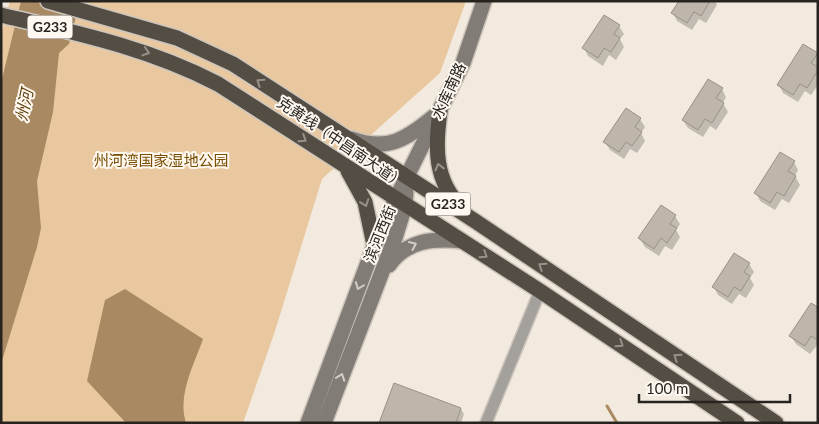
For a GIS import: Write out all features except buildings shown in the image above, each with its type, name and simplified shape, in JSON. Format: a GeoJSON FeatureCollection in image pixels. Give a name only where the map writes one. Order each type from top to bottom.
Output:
{"type":"FeatureCollection","features":[{"type":"Feature","properties":{"kind":"highway","name":"克黄线（中昌南大道）"},"geometry":{"type":"LineString","coordinates":[[48,1],[177,38],[224,59],[406,178],[476,221],[776,423]]}},
{"type":"Feature","properties":{"kind":"highway","name":"克黄线（中昌南大道）"},"geometry":{"type":"LineString","coordinates":[[1,15],[99,39],[145,52],[185,67],[246,101],[400,203],[540,292],[737,423]]}},
{"type":"Feature","properties":{"kind":"highway"},"geometry":{"type":"LineString","coordinates":[[440,112],[436,145],[439,168],[450,194],[476,221]]}},
{"type":"Feature","properties":{"kind":"highway"},"geometry":{"type":"LineString","coordinates":[[344,166],[365,202],[374,245]]}},
{"type":"Feature","properties":{"kind":"main road","name":"水库南路"},"geometry":{"type":"LineString","coordinates":[[406,178],[463,63],[484,1]]}},
{"type":"Feature","properties":{"kind":"main road"},"geometry":{"type":"LineString","coordinates":[[334,131],[366,144],[388,144],[411,134],[440,112]]}},
{"type":"Feature","properties":{"kind":"main road","name":"滨河西街"},"geometry":{"type":"LineString","coordinates":[[324,423],[379,278],[406,178]]}},
{"type":"Feature","properties":{"kind":"main road","name":"滨河西街"},"geometry":{"type":"LineString","coordinates":[[308,423],[374,245],[400,203]]}},
{"type":"Feature","properties":{"kind":"main road"},"geometry":{"type":"LineString","coordinates":[[379,278],[393,260],[411,245],[434,240],[462,241]]}},
{"type":"Feature","properties":{"kind":"street"},"geometry":{"type":"LineString","coordinates":[[486,423],[540,292]]}},
{"type":"Feature","properties":{"kind":"green space","name":"州河湾国家湿地公园"},"geometry":{"type":"Polygon","coordinates":[[[10,1],[466,1],[440,73],[322,179],[275,331],[243,423],[1,423],[1,35],[10,1]]]}},
{"type":"Feature","properties":{"kind":"water","name":"州河"},"geometry":{"type":"Polygon","coordinates":[[[21,1],[80,1],[69,44],[59,53],[53,112],[37,181],[41,228],[37,247],[1,364],[1,83],[21,1]]]}},
{"type":"Feature","properties":{"kind":"water"},"geometry":{"type":"Polygon","coordinates":[[[125,289],[203,339],[185,391],[184,412],[186,423],[126,423],[87,381],[105,300],[125,289]]]}},
{"type":"Feature","properties":{"kind":"waterway"},"geometry":{"type":"LineString","coordinates":[[607,406],[617,423]]}}]}
